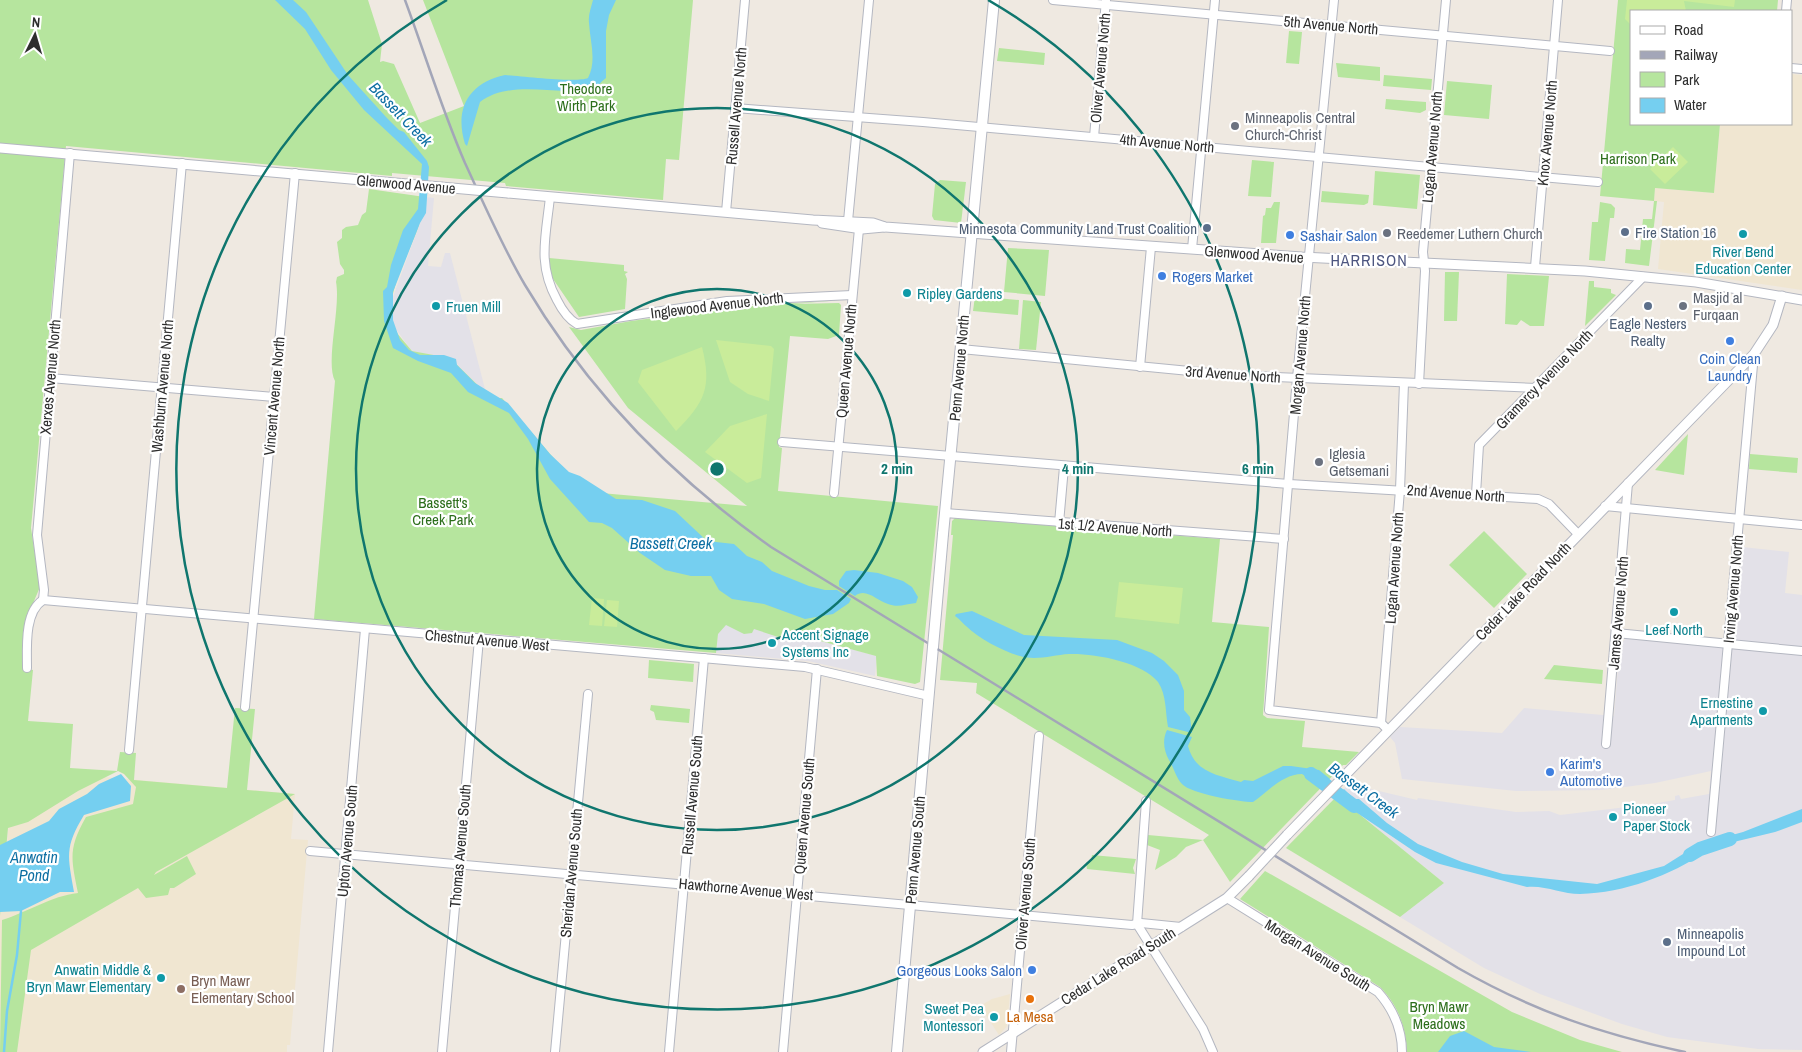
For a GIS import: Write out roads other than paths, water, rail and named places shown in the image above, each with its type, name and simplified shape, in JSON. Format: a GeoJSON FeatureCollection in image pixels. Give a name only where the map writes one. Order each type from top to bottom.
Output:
{"type":"FeatureCollection","features":[{"type":"Feature","properties":{"kind":"main road","name":"Penn Avenue North"},"geometry":{"type":"LineString","coordinates":[[933,647],[994,0]]}},
{"type":"Feature","properties":{"kind":"main road","name":"Penn Avenue South"},"geometry":{"type":"LineString","coordinates":[[897,1052],[933,647]]}},
{"type":"Feature","properties":{"kind":"street","name":"Russell Avenue North"},"geometry":{"type":"LineString","coordinates":[[726,212],[746,0]]}},
{"type":"Feature","properties":{"kind":"street"},"geometry":{"type":"LineString","coordinates":[[848,221],[869,0]]}},
{"type":"Feature","properties":{"kind":"street","name":"5th Avenue North"},"geometry":{"type":"LineString","coordinates":[[1053,0],[1106,2],[1214,16],[1610,51]]}},
{"type":"Feature","properties":{"kind":"street"},"geometry":{"type":"LineString","coordinates":[[1192,249],[1215,0]]}},
{"type":"Feature","properties":{"kind":"street","name":"Morgan Avenue North"},"geometry":{"type":"LineString","coordinates":[[1334,0],[1297,378],[1269,710],[1381,723]]}},
{"type":"Feature","properties":{"kind":"street","name":"Logan Avenue North"},"geometry":{"type":"LineString","coordinates":[[1419,384],[1430,167],[1446,0]]}},
{"type":"Feature","properties":{"kind":"street","name":"Knox Avenue North"},"geometry":{"type":"LineString","coordinates":[[1536,267],[1558,0]]}},
{"type":"Feature","properties":{"kind":"street","name":"Oliver Avenue North"},"geometry":{"type":"LineString","coordinates":[[1094,137],[1106,2]]}},
{"type":"Feature","properties":{"kind":"street","name":"4th Avenue North"},"geometry":{"type":"LineString","coordinates":[[736,108],[857,116],[1598,182]]}},
{"type":"Feature","properties":{"kind":"street","name":"Glenwood Avenue"},"geometry":{"type":"LineString","coordinates":[[0,148],[813,220],[873,223],[885,227]]}},
{"type":"Feature","properties":{"kind":"street","name":"Xerxes Avenue North"},"geometry":{"type":"LineString","coordinates":[[43,600],[44,590],[37,535],[70,154]]}},
{"type":"Feature","properties":{"kind":"street","name":"Washburn Avenue North"},"geometry":{"type":"LineString","coordinates":[[129,750],[182,163]]}},
{"type":"Feature","properties":{"kind":"street","name":"Vincent Avenue North"},"geometry":{"type":"LineString","coordinates":[[245,707],[295,173]]}},
{"type":"Feature","properties":{"kind":"street","name":"Inglewood Avenue North"},"geometry":{"type":"LineString","coordinates":[[550,197],[545,271],[550,288],[566,315],[572,321],[582,324],[727,301],[852,294]]}},
{"type":"Feature","properties":{"kind":"street","name":"Glenwood Avenue"},"geometry":{"type":"LineString","coordinates":[[813,220],[839,227],[885,227],[1309,257],[1536,267],[1643,277],[1802,300]]}},
{"type":"Feature","properties":{"kind":"street","name":"Queen Avenue North"},"geometry":{"type":"LineString","coordinates":[[834,493],[858,228]]}},
{"type":"Feature","properties":{"kind":"street"},"geometry":{"type":"LineString","coordinates":[[1140,367],[1151,247]]}},
{"type":"Feature","properties":{"kind":"street","name":"Gramercy Avenue North"},"geometry":{"type":"LineString","coordinates":[[1476,494],[1479,445],[1643,277]]}},
{"type":"Feature","properties":{"kind":"street","name":"Cedar Lake Road North"},"geometry":{"type":"LineString","coordinates":[[1248,876],[1754,354],[1773,325],[1782,296]]}},
{"type":"Feature","properties":{"kind":"street","name":"3rd Avenue North"},"geometry":{"type":"LineString","coordinates":[[961,349],[1230,375],[1536,388]]}},
{"type":"Feature","properties":{"kind":"street","name":"Irving Avenue North"},"geometry":{"type":"LineString","coordinates":[[1712,828],[1754,354]]}},
{"type":"Feature","properties":{"kind":"street"},"geometry":{"type":"LineString","coordinates":[[50,378],[274,397]]}},
{"type":"Feature","properties":{"kind":"street","name":"Logan Avenue North"},"geometry":{"type":"LineString","coordinates":[[1381,723],[1400,490],[1404,383]]}},
{"type":"Feature","properties":{"kind":"street","name":"2nd Avenue North"},"geometry":{"type":"LineString","coordinates":[[782,442],[1289,484],[1538,499],[1549,504],[1578,534]]}},
{"type":"Feature","properties":{"kind":"street"},"geometry":{"type":"LineString","coordinates":[[1059,523],[1064,466]]}},
{"type":"Feature","properties":{"kind":"street","name":"James Avenue North"},"geometry":{"type":"LineString","coordinates":[[1606,744],[1628,483]]}},
{"type":"Feature","properties":{"kind":"street"},"geometry":{"type":"LineString","coordinates":[[1605,506],[1802,525]]}},
{"type":"Feature","properties":{"kind":"street","name":"1st 1/2 Avenue North"},"geometry":{"type":"LineString","coordinates":[[945,513],[1284,539]]}},
{"type":"Feature","properties":{"kind":"street"},"geometry":{"type":"LineString","coordinates":[[26,668],[31,618],[35,608],[43,600]]}},
{"type":"Feature","properties":{"kind":"street","name":"Chestnut Avenue West"},"geometry":{"type":"LineString","coordinates":[[43,600],[817,669],[929,690]]}},
{"type":"Feature","properties":{"kind":"street","name":"Upton Avenue South"},"geometry":{"type":"LineString","coordinates":[[328,1052],[366,629]]}},
{"type":"Feature","properties":{"kind":"street"},"geometry":{"type":"LineString","coordinates":[[1616,633],[1802,651]]}},
{"type":"Feature","properties":{"kind":"street","name":"Thomas Avenue South"},"geometry":{"type":"LineString","coordinates":[[442,1052],[479,639]]}},
{"type":"Feature","properties":{"kind":"street","name":"Russell Avenue South"},"geometry":{"type":"LineString","coordinates":[[669,1052],[704,658]]}},
{"type":"Feature","properties":{"kind":"street","name":"Queen Avenue South"},"geometry":{"type":"LineString","coordinates":[[784,1052],[817,669]]}},
{"type":"Feature","properties":{"kind":"street","name":"Sheridan Avenue South"},"geometry":{"type":"LineString","coordinates":[[556,1052],[588,694]]}},
{"type":"Feature","properties":{"kind":"street"},"geometry":{"type":"LineString","coordinates":[[1381,723],[1388,730]]}},
{"type":"Feature","properties":{"kind":"street","name":"Oliver Avenue South"},"geometry":{"type":"LineString","coordinates":[[1011,1052],[1038,736]]}},
{"type":"Feature","properties":{"kind":"street"},"geometry":{"type":"LineString","coordinates":[[1146,801],[1137,924],[1203,1029],[1213,1052]]}},
{"type":"Feature","properties":{"kind":"street","name":"Hawthorne Avenue West"},"geometry":{"type":"LineString","coordinates":[[310,851],[684,883],[1023,915],[1181,927]]}},
{"type":"Feature","properties":{"kind":"street","name":"Cedar Lake Road South"},"geometry":{"type":"LineString","coordinates":[[983,1052],[1227,898],[1248,876]]}},
{"type":"Feature","properties":{"kind":"street","name":"Morgan Avenue South"},"geometry":{"type":"LineString","coordinates":[[1227,898],[1378,992],[1395,1015],[1401,1037],[1402,1052]]}},
{"type":"Feature","properties":{"kind":"water","name":"Bassett Creek"},"geometry":{"type":"Polygon","coordinates":[[[275,0],[293,0],[306,12],[348,75],[386,117],[399,130],[404,132],[427,161],[429,167],[426,213],[420,223],[393,292],[393,320],[400,340],[409,350],[420,355],[444,355],[456,359],[457,365],[475,383],[508,403],[550,454],[569,472],[580,476],[616,499],[642,500],[675,511],[707,541],[734,544],[747,556],[762,562],[772,571],[809,586],[825,590],[837,590],[851,599],[849,603],[833,614],[805,619],[764,604],[732,599],[719,590],[711,576],[691,576],[665,570],[640,553],[612,528],[602,523],[589,522],[550,479],[528,439],[509,413],[468,392],[451,373],[418,361],[393,348],[384,321],[383,291],[387,287],[391,265],[403,230],[418,209],[422,164],[364,110],[331,70],[305,29],[275,0]]]}},
{"type":"Feature","properties":{"kind":"water"},"geometry":{"type":"Polygon","coordinates":[[[593,0],[616,0],[609,15],[606,31],[606,78],[587,94],[521,89],[489,96],[480,102],[467,146],[462,131],[463,108],[467,99],[482,84],[505,75],[561,80],[588,78],[592,65],[589,20],[593,0]]]}},
{"type":"Feature","properties":{"kind":"water"},"geometry":{"type":"Polygon","coordinates":[[[846,571],[878,573],[903,581],[912,587],[918,597],[916,603],[895,606],[863,593],[855,596],[839,586],[839,581],[846,571]]]}},
{"type":"Feature","properties":{"kind":"water"},"geometry":{"type":"Polygon","coordinates":[[[972,611],[1024,635],[1117,640],[1152,653],[1164,661],[1178,675],[1184,691],[1184,710],[1190,717],[1192,733],[1168,727],[1161,687],[1151,675],[1141,669],[1117,660],[1091,655],[1069,654],[1032,658],[1013,654],[984,640],[955,616],[956,614],[972,611]]]}},
{"type":"Feature","properties":{"kind":"water"},"geometry":{"type":"Polygon","coordinates":[[[1167,730],[1192,737],[1188,746],[1196,762],[1208,772],[1224,777],[1241,782],[1244,780],[1253,781],[1283,766],[1291,766],[1319,770],[1330,779],[1322,786],[1302,774],[1288,777],[1253,802],[1227,799],[1195,791],[1182,784],[1167,757],[1164,742],[1167,730]]]}},
{"type":"Feature","properties":{"kind":"water","name":"Anwatin Pond"},"geometry":{"type":"Polygon","coordinates":[[[121,774],[131,786],[130,801],[84,815],[73,836],[70,844],[69,861],[74,892],[60,892],[21,911],[0,912],[0,845],[49,821],[59,809],[87,794],[99,784],[121,774]]]}},
{"type":"Feature","properties":{"kind":"water"},"geometry":{"type":"Polygon","coordinates":[[[1344,789],[1354,799],[1359,799],[1387,823],[1418,844],[1462,862],[1503,874],[1597,884],[1664,866],[1683,854],[1707,843],[1706,852],[1662,875],[1614,890],[1580,894],[1540,887],[1527,887],[1436,863],[1415,852],[1335,798],[1344,789]]]}},
{"type":"Feature","properties":{"kind":"water"},"geometry":{"type":"Polygon","coordinates":[[[1802,809],[1802,822],[1775,832],[1713,847],[1714,840],[1743,832],[1802,809]]]}},
{"type":"Feature","properties":{"kind":"water"},"geometry":{"type":"Polygon","coordinates":[[[1464,1031],[1494,1047],[1531,1052],[1438,1052],[1450,1036],[1464,1031]]]}},
{"type":"Feature","properties":{"kind":"waterway","name":"Bassett Creek"},"geometry":{"type":"LineString","coordinates":[[1311,774],[1354,806]]}},
{"type":"Feature","properties":{"kind":"waterway","name":"Bassett Creek"},"geometry":{"type":"LineString","coordinates":[[1690,855],[1700,849],[1730,839]]}},
{"type":"Feature","properties":{"kind":"waterway"},"geometry":{"type":"LineString","coordinates":[[4,1052],[7,1011],[17,955],[21,911]]}},
{"type":"Feature","properties":{"kind":"railway"},"geometry":{"type":"LineString","coordinates":[[405,0],[465,163],[501,240],[525,285],[576,361],[604,396],[666,461],[734,520],[771,547],[1458,968],[1513,997],[1568,1019],[1596,1029],[1685,1052]]}},
{"type":"Feature","properties":{"kind":"place","name":"Minneapolis Central Church-Christ"},"geometry":{"type":"Point","coordinates":[1235,126]}},
{"type":"Feature","properties":{"kind":"place","name":"Minnesota Community Land Trust Coalition"},"geometry":{"type":"Point","coordinates":[1207,228]}},
{"type":"Feature","properties":{"kind":"place","name":"Fire Station 16"},"geometry":{"type":"Point","coordinates":[1625,232]}},
{"type":"Feature","properties":{"kind":"place","name":"Reedemer Luthern Church"},"geometry":{"type":"Point","coordinates":[1387,233]}},
{"type":"Feature","properties":{"kind":"place","name":"River Bend Education Center"},"geometry":{"type":"Point","coordinates":[1743,234]}},
{"type":"Feature","properties":{"kind":"place","name":"Sashair Salon"},"geometry":{"type":"Point","coordinates":[1290,235]}},
{"type":"Feature","properties":{"kind":"place","name":"Rogers Market"},"geometry":{"type":"Point","coordinates":[1162,276]}},
{"type":"Feature","properties":{"kind":"place","name":"Ripley Gardens"},"geometry":{"type":"Point","coordinates":[907,293]}},
{"type":"Feature","properties":{"kind":"place","name":"Fruen Mill"},"geometry":{"type":"Point","coordinates":[436,306]}},
{"type":"Feature","properties":{"kind":"place","name":"Eagle Nesters Realty"},"geometry":{"type":"Point","coordinates":[1648,306]}},
{"type":"Feature","properties":{"kind":"place","name":"Masjid al Furqaan"},"geometry":{"type":"Point","coordinates":[1683,306]}},
{"type":"Feature","properties":{"kind":"place","name":"Coin Clean Laundry"},"geometry":{"type":"Point","coordinates":[1730,341]}},
{"type":"Feature","properties":{"kind":"place","name":"Iglesia Getsemani"},"geometry":{"type":"Point","coordinates":[1319,462]}},
{"type":"Feature","properties":{"kind":"place","name":"Leef North"},"geometry":{"type":"Point","coordinates":[1674,612]}},
{"type":"Feature","properties":{"kind":"place","name":"Accent Signage Systems Inc"},"geometry":{"type":"Point","coordinates":[772,643]}},
{"type":"Feature","properties":{"kind":"place","name":"Ernestine Apartments"},"geometry":{"type":"Point","coordinates":[1763,711]}},
{"type":"Feature","properties":{"kind":"place","name":"Karim's Automotive"},"geometry":{"type":"Point","coordinates":[1550,772]}},
{"type":"Feature","properties":{"kind":"place","name":"Pioneer Paper Stock"},"geometry":{"type":"Point","coordinates":[1613,817]}},
{"type":"Feature","properties":{"kind":"place","name":"Minneapolis Impound Lot"},"geometry":{"type":"Point","coordinates":[1667,942]}},
{"type":"Feature","properties":{"kind":"place","name":"Gorgeous Looks Salon"},"geometry":{"type":"Point","coordinates":[1032,970]}},
{"type":"Feature","properties":{"kind":"place","name":"Anwatin Middle & Bryn Mawr Elementary"},"geometry":{"type":"Point","coordinates":[161,978]}},
{"type":"Feature","properties":{"kind":"place","name":"Bryn Mawr Elementary School"},"geometry":{"type":"Point","coordinates":[181,989]}},
{"type":"Feature","properties":{"kind":"place","name":"La Mesa"},"geometry":{"type":"Point","coordinates":[1030,999]}},
{"type":"Feature","properties":{"kind":"place","name":"Sweet Pea Montessori"},"geometry":{"type":"Point","coordinates":[994,1017]}},
{"type":"Feature","properties":{"kind":"district","name":"HARRISON"},"geometry":{"type":"Point","coordinates":[1369,260]}},
{"type":"Feature","properties":{"kind":"park label","name":"Theodore Wirth Park"},"geometry":{"type":"Point","coordinates":[586,96]}},
{"type":"Feature","properties":{"kind":"park label","name":"Harrison Park"},"geometry":{"type":"Point","coordinates":[1638,158]}},
{"type":"Feature","properties":{"kind":"park label","name":"Bassett's Creek Park"},"geometry":{"type":"Point","coordinates":[443,510]}},
{"type":"Feature","properties":{"kind":"park label","name":"Bryn Mawr Meadows"},"geometry":{"type":"Point","coordinates":[1439,1014]}}]}
